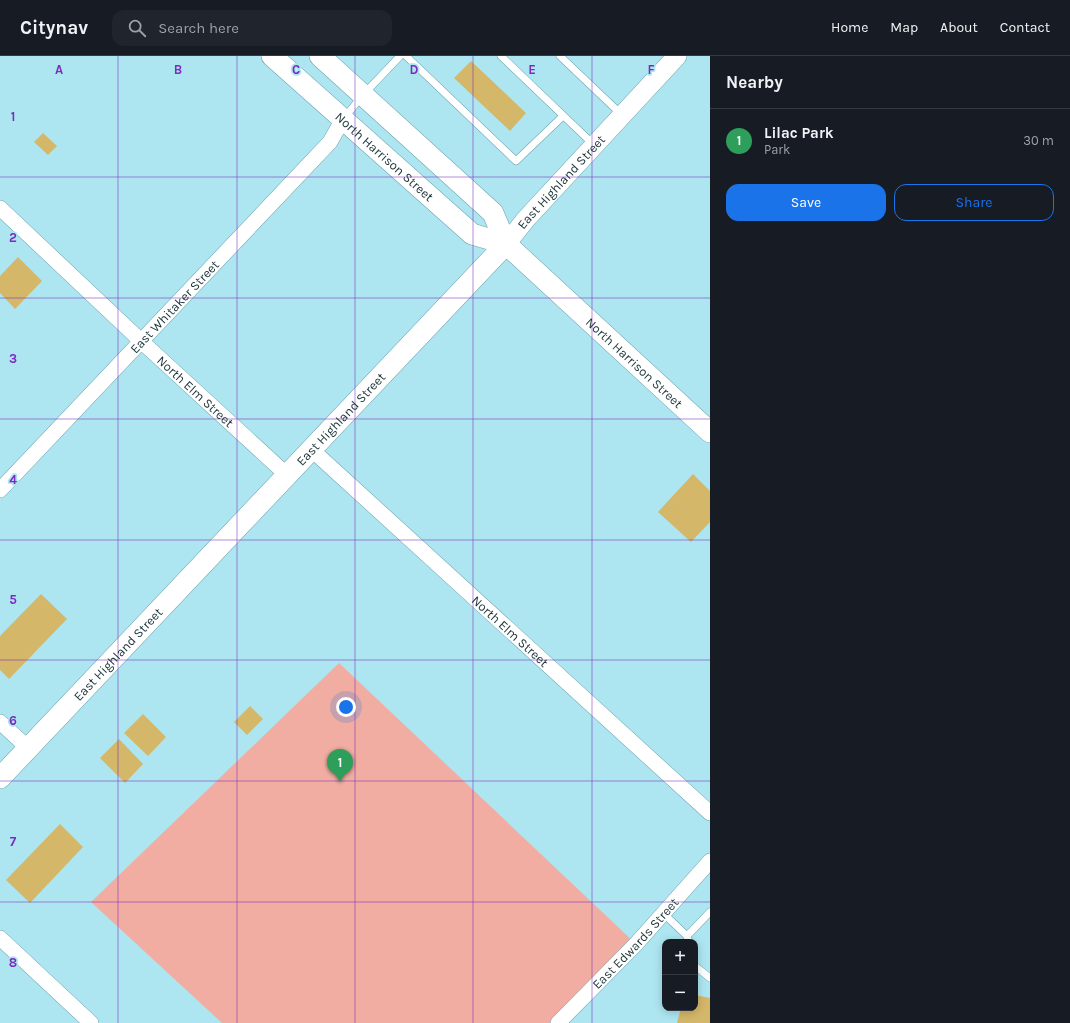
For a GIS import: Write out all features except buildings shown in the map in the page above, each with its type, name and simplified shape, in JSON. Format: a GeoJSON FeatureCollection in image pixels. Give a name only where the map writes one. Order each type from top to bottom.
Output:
{"type":"FeatureCollection","features":[{"type":"Feature","properties":{"kind":"main road","name":"North Harrison Street"},"geometry":{"type":"LineString","coordinates":[[272,56],[472,234],[506,244]]}},
{"type":"Feature","properties":{"kind":"main road","name":"North Harrison Street"},"geometry":{"type":"LineString","coordinates":[[320,56],[493,213],[506,244],[710,432]]}},
{"type":"Feature","properties":{"kind":"main road","name":"East Highland Street"},"geometry":{"type":"LineString","coordinates":[[0,778],[506,244]]}},
{"type":"Feature","properties":{"kind":"street","name":"East Highland Street"},"geometry":{"type":"LineString","coordinates":[[506,244],[526,220],[677,56]]}},
{"type":"Feature","properties":{"kind":"street","name":"East Whitaker Street"},"geometry":{"type":"LineString","coordinates":[[0,490],[330,142],[343,119]]}},
{"type":"Feature","properties":{"kind":"street","name":"North Elm Street"},"geometry":{"type":"LineString","coordinates":[[0,208],[141,341],[287,475]]}},
{"type":"Feature","properties":{"kind":"street","name":"North Elm Street"},"geometry":{"type":"LineString","coordinates":[[311,449],[710,813]]}},
{"type":"Feature","properties":{"kind":"street"},"geometry":{"type":"LineString","coordinates":[[0,722],[28,748]]}},
{"type":"Feature","properties":{"kind":"street","name":"East Edwards Street"},"geometry":{"type":"LineString","coordinates":[[558,1023],[636,944],[710,860]]}},
{"type":"Feature","properties":{"kind":"street"},"geometry":{"type":"LineString","coordinates":[[0,938],[91,1023]]}},
{"type":"Feature","properties":{"kind":"lane"},"geometry":{"type":"LineString","coordinates":[[343,119],[363,95],[400,56]]}},
{"type":"Feature","properties":{"kind":"lane"},"geometry":{"type":"LineString","coordinates":[[406,56],[516,161],[563,116]]}},
{"type":"Feature","properties":{"kind":"lane"},"geometry":{"type":"LineString","coordinates":[[501,56],[595,146]]}},
{"type":"Feature","properties":{"kind":"lane"},"geometry":{"type":"LineString","coordinates":[[560,56],[622,115]]}},
{"type":"Feature","properties":{"kind":"lane"},"geometry":{"type":"LineString","coordinates":[[663,913],[688,939],[710,912]]}},
{"type":"Feature","properties":{"kind":"lane"},"geometry":{"type":"LineString","coordinates":[[698,968],[710,978]]}},
{"type":"Feature","properties":{"kind":"shaded area"},"geometry":{"type":"Polygon","coordinates":[[[339,663],[636,944],[561,1023],[222,1023],[91,902],[339,663]]]}},
{"type":"Feature","properties":{"kind":"place","name":"Lilac Park"},"geometry":{"type":"Point","coordinates":[340,782]}}]}
